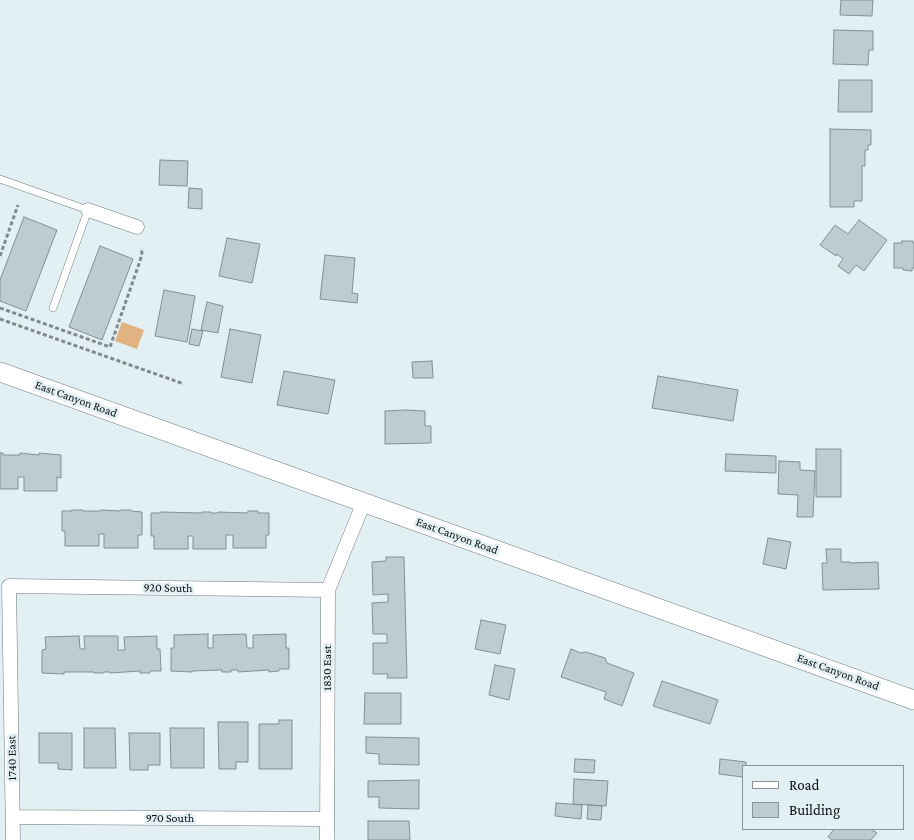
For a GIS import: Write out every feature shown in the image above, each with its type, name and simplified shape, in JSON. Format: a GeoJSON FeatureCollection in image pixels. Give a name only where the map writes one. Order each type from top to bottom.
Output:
{"type":"FeatureCollection","features":[{"type":"Feature","properties":{"kind":"main road","name":"East Canyon Road"},"geometry":{"type":"LineString","coordinates":[[0,372],[914,700]]}},
{"type":"Feature","properties":{"kind":"street"},"geometry":{"type":"LineString","coordinates":[[88,210],[138,227]]}},
{"type":"Feature","properties":{"kind":"street","name":"1830 East"},"geometry":{"type":"LineString","coordinates":[[327,840],[328,590],[364,502]]}},
{"type":"Feature","properties":{"kind":"street","name":"920 South"},"geometry":{"type":"LineString","coordinates":[[9,586],[328,590]]}},
{"type":"Feature","properties":{"kind":"street","name":"1740 East"},"geometry":{"type":"LineString","coordinates":[[9,586],[13,840]]}},
{"type":"Feature","properties":{"kind":"street","name":"970 South"},"geometry":{"type":"LineString","coordinates":[[13,817],[327,819]]}},
{"type":"Feature","properties":{"kind":"lane"},"geometry":{"type":"LineString","coordinates":[[0,179],[88,210],[53,308]]}},
{"type":"Feature","properties":{"kind":"path"},"geometry":{"type":"LineString","coordinates":[[0,256],[18,204]]}},
{"type":"Feature","properties":{"kind":"path"},"geometry":{"type":"LineString","coordinates":[[0,308],[110,347],[140,260],[141,248]]}},
{"type":"Feature","properties":{"kind":"path"},"geometry":{"type":"LineString","coordinates":[[0,319],[184,384]]}},
{"type":"Feature","properties":{"kind":"shaded area"},"geometry":{"type":"Polygon","coordinates":[[[122,322],[144,330],[137,349],[115,341],[122,322]]]}},
{"type":"Feature","properties":{"kind":"building"},"geometry":{"type":"Polygon","coordinates":[[[841,0],[873,0],[872,16],[840,15],[841,0]]]}},
{"type":"Feature","properties":{"kind":"building"},"geometry":{"type":"Polygon","coordinates":[[[834,30],[873,31],[873,50],[869,50],[868,65],[833,64],[834,30]]]}},
{"type":"Feature","properties":{"kind":"building"},"geometry":{"type":"Polygon","coordinates":[[[839,80],[872,80],[872,112],[838,112],[839,80]]]}},
{"type":"Feature","properties":{"kind":"building"},"geometry":{"type":"Polygon","coordinates":[[[830,129],[871,130],[871,145],[868,145],[868,150],[865,150],[865,166],[862,166],[862,201],[854,201],[854,207],[830,207],[830,129]]]}},
{"type":"Feature","properties":{"kind":"building"},"geometry":{"type":"Polygon","coordinates":[[[160,160],[188,161],[187,186],[159,185],[160,160]]]}},
{"type":"Feature","properties":{"kind":"building"},"geometry":{"type":"Polygon","coordinates":[[[189,188],[202,189],[202,209],[188,208],[189,188]]]}},
{"type":"Feature","properties":{"kind":"building"},"geometry":{"type":"Polygon","coordinates":[[[24,217],[57,230],[26,311],[0,301],[0,280],[24,217]]]}},
{"type":"Feature","properties":{"kind":"building"},"geometry":{"type":"Polygon","coordinates":[[[859,220],[887,240],[864,271],[856,265],[849,274],[838,266],[843,259],[820,245],[835,225],[848,234],[859,220]]]}},
{"type":"Feature","properties":{"kind":"building"},"geometry":{"type":"Polygon","coordinates":[[[227,238],[260,244],[252,283],[219,276],[227,238]]]}},
{"type":"Feature","properties":{"kind":"building"},"geometry":{"type":"Polygon","coordinates":[[[902,241],[913,241],[914,243],[914,268],[912,268],[912,271],[894,268],[894,243],[902,243],[902,241]]]}},
{"type":"Feature","properties":{"kind":"building"},"geometry":{"type":"Polygon","coordinates":[[[100,246],[133,259],[102,340],[69,327],[100,246]]]}},
{"type":"Feature","properties":{"kind":"building"},"geometry":{"type":"Polygon","coordinates":[[[325,255],[355,258],[352,293],[358,294],[357,303],[320,299],[325,255]]]}},
{"type":"Feature","properties":{"kind":"building"},"geometry":{"type":"Polygon","coordinates":[[[164,290],[195,296],[187,342],[155,336],[164,290]]]}},
{"type":"Feature","properties":{"kind":"building"},"geometry":{"type":"Polygon","coordinates":[[[207,302],[223,306],[218,333],[201,330],[207,302]]]}},
{"type":"Feature","properties":{"kind":"building"},"geometry":{"type":"Polygon","coordinates":[[[192,329],[203,331],[199,346],[189,344],[192,329]]]}},
{"type":"Feature","properties":{"kind":"building"},"geometry":{"type":"Polygon","coordinates":[[[230,329],[261,335],[252,383],[221,377],[230,329]]]}},
{"type":"Feature","properties":{"kind":"building"},"geometry":{"type":"Polygon","coordinates":[[[432,361],[433,378],[413,378],[412,362],[432,361]]]}},
{"type":"Feature","properties":{"kind":"building"},"geometry":{"type":"Polygon","coordinates":[[[284,371],[335,380],[328,414],[277,405],[284,371]]]}},
{"type":"Feature","properties":{"kind":"building"},"geometry":{"type":"Polygon","coordinates":[[[658,376],[738,390],[733,421],[652,408],[658,376]]]}},
{"type":"Feature","properties":{"kind":"building"},"geometry":{"type":"Polygon","coordinates":[[[385,411],[425,411],[425,426],[431,426],[431,443],[385,444],[385,411]]]}},
{"type":"Feature","properties":{"kind":"building"},"geometry":{"type":"Polygon","coordinates":[[[816,449],[841,449],[841,497],[816,497],[816,449]]]}},
{"type":"Feature","properties":{"kind":"building"},"geometry":{"type":"Polygon","coordinates":[[[0,453],[3,453],[3,455],[20,455],[20,453],[39,455],[39,453],[61,455],[61,478],[57,477],[57,491],[24,491],[24,477],[18,477],[18,489],[0,489],[0,453]]]}},
{"type":"Feature","properties":{"kind":"building"},"geometry":{"type":"Polygon","coordinates":[[[726,454],[776,456],[776,473],[725,471],[726,454]]]}},
{"type":"Feature","properties":{"kind":"building"},"geometry":{"type":"Polygon","coordinates":[[[779,461],[800,462],[800,470],[815,471],[813,517],[797,517],[798,495],[778,494],[779,461]]]}},
{"type":"Feature","properties":{"kind":"building"},"geometry":{"type":"Polygon","coordinates":[[[131,510],[142,512],[142,535],[138,535],[138,548],[104,548],[104,534],[99,534],[99,546],[65,546],[65,531],[62,531],[62,511],[131,510]]]}},
{"type":"Feature","properties":{"kind":"building"},"geometry":{"type":"Polygon","coordinates":[[[248,511],[269,513],[269,535],[266,535],[266,548],[233,548],[233,535],[226,535],[226,549],[193,549],[193,536],[188,536],[188,549],[154,549],[154,536],[151,536],[151,513],[248,513],[248,511]]]}},
{"type":"Feature","properties":{"kind":"building"},"geometry":{"type":"Polygon","coordinates":[[[768,538],[791,542],[786,569],[763,564],[768,538]]]}},
{"type":"Feature","properties":{"kind":"building"},"geometry":{"type":"Polygon","coordinates":[[[826,549],[841,549],[841,562],[878,562],[879,589],[823,590],[822,563],[827,563],[826,549]]]}},
{"type":"Feature","properties":{"kind":"building"},"geometry":{"type":"Polygon","coordinates":[[[386,557],[404,557],[407,678],[387,678],[388,674],[373,674],[373,643],[387,643],[387,634],[373,634],[372,603],[388,602],[388,594],[373,595],[372,562],[386,561],[386,557]]]}},
{"type":"Feature","properties":{"kind":"building"},"geometry":{"type":"Polygon","coordinates":[[[481,620],[506,625],[500,654],[475,649],[481,620]]]}},
{"type":"Feature","properties":{"kind":"building"},"geometry":{"type":"Polygon","coordinates":[[[208,634],[208,648],[213,648],[213,635],[246,634],[247,648],[253,648],[253,635],[286,634],[286,648],[289,648],[289,669],[269,672],[269,670],[238,672],[238,670],[231,670],[231,672],[222,672],[222,670],[171,671],[171,648],[174,648],[174,635],[208,634]]]}},
{"type":"Feature","properties":{"kind":"building"},"geometry":{"type":"Polygon","coordinates":[[[79,636],[80,649],[85,649],[84,636],[118,636],[118,650],[125,650],[124,637],[157,636],[157,649],[160,649],[161,671],[150,671],[150,673],[140,673],[140,671],[42,673],[42,650],[46,649],[45,637],[79,636]]]}},
{"type":"Feature","properties":{"kind":"building"},"geometry":{"type":"Polygon","coordinates":[[[571,649],[605,658],[607,663],[634,673],[622,706],[604,699],[606,692],[561,677],[571,649]]]}},
{"type":"Feature","properties":{"kind":"building"},"geometry":{"type":"Polygon","coordinates":[[[495,665],[515,669],[509,700],[489,695],[495,665]]]}},
{"type":"Feature","properties":{"kind":"building"},"geometry":{"type":"Polygon","coordinates":[[[662,681],[718,700],[710,724],[653,706],[662,681]]]}},
{"type":"Feature","properties":{"kind":"building"},"geometry":{"type":"Polygon","coordinates":[[[365,693],[401,693],[401,724],[364,724],[365,693]]]}},
{"type":"Feature","properties":{"kind":"building"},"geometry":{"type":"Polygon","coordinates":[[[279,720],[292,720],[292,769],[259,769],[259,724],[279,724],[279,720]]]}},
{"type":"Feature","properties":{"kind":"building"},"geometry":{"type":"Polygon","coordinates":[[[218,722],[248,722],[248,762],[236,762],[236,769],[219,769],[218,722]]]}},
{"type":"Feature","properties":{"kind":"building"},"geometry":{"type":"Polygon","coordinates":[[[84,728],[115,728],[116,768],[84,768],[84,728]]]}},
{"type":"Feature","properties":{"kind":"building"},"geometry":{"type":"Polygon","coordinates":[[[170,728],[204,728],[204,768],[171,768],[170,728]]]}},
{"type":"Feature","properties":{"kind":"building"},"geometry":{"type":"Polygon","coordinates":[[[39,733],[72,733],[72,770],[58,769],[58,763],[39,763],[39,733]]]}},
{"type":"Feature","properties":{"kind":"building"},"geometry":{"type":"Polygon","coordinates":[[[129,733],[160,733],[160,765],[148,765],[148,770],[130,770],[129,733]]]}},
{"type":"Feature","properties":{"kind":"building"},"geometry":{"type":"Polygon","coordinates":[[[366,737],[419,738],[419,765],[379,764],[379,754],[366,753],[366,737]]]}},
{"type":"Feature","properties":{"kind":"building"},"geometry":{"type":"Polygon","coordinates":[[[575,759],[595,760],[594,773],[574,772],[575,759]]]}},
{"type":"Feature","properties":{"kind":"building"},"geometry":{"type":"Polygon","coordinates":[[[720,759],[746,762],[746,765],[742,765],[742,777],[719,774],[720,759]]]}},
{"type":"Feature","properties":{"kind":"building"},"geometry":{"type":"Polygon","coordinates":[[[574,779],[608,781],[606,806],[573,804],[574,779]]]}},
{"type":"Feature","properties":{"kind":"building"},"geometry":{"type":"Polygon","coordinates":[[[419,780],[419,809],[379,808],[379,797],[368,797],[368,781],[419,780]]]}},
{"type":"Feature","properties":{"kind":"building"},"geometry":{"type":"Polygon","coordinates":[[[556,803],[582,805],[581,819],[555,816],[556,803]]]}},
{"type":"Feature","properties":{"kind":"building"},"geometry":{"type":"Polygon","coordinates":[[[588,805],[602,806],[601,820],[587,819],[588,805]]]}},
{"type":"Feature","properties":{"kind":"building"},"geometry":{"type":"Polygon","coordinates":[[[368,821],[409,821],[410,840],[368,840],[368,821]]]}},
{"type":"Feature","properties":{"kind":"building"},"geometry":{"type":"Polygon","coordinates":[[[833,830],[872,830],[877,833],[871,840],[832,840],[828,837],[833,830]]]}}]}
